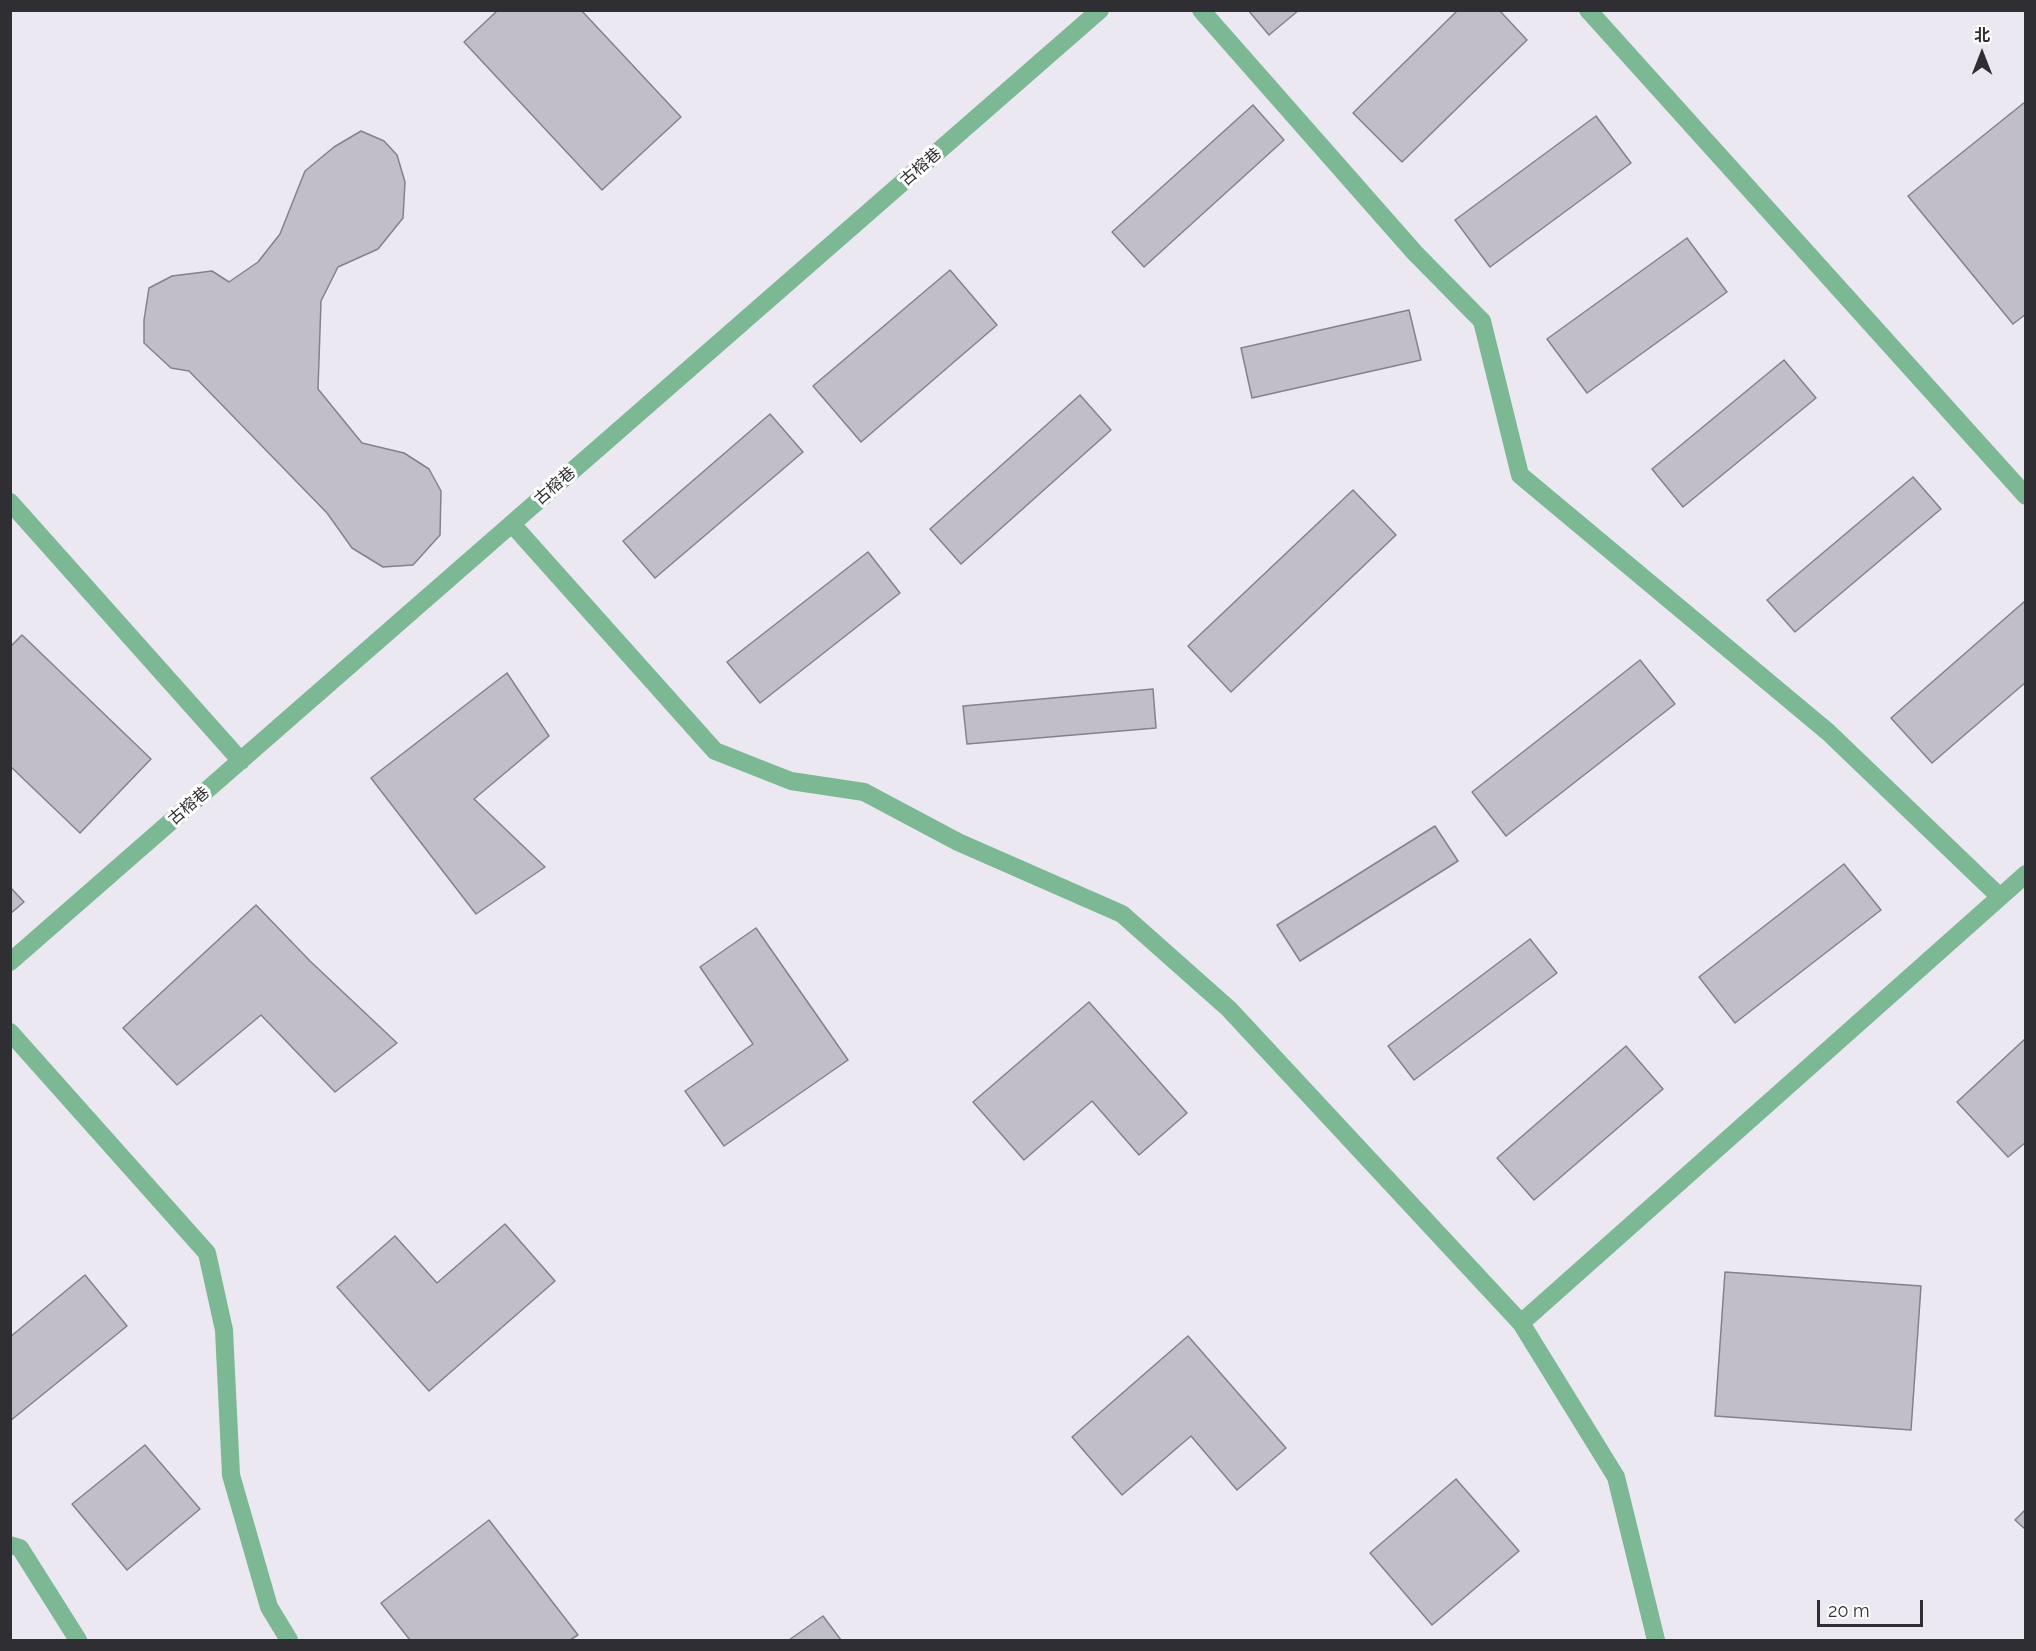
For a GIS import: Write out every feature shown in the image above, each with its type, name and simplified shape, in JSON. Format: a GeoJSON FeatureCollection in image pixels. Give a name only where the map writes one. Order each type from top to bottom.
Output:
{"type":"FeatureCollection","features":[{"type":"Feature","properties":{"kind":"street","name":"古榕巷"},"geometry":{"type":"LineString","coordinates":[[10,962],[1100,10]]}},
{"type":"Feature","properties":{"kind":"street"},"geometry":{"type":"LineString","coordinates":[[1201,10],[1415,253],[1482,321],[1520,475],[1828,732],[2000,897]]}},
{"type":"Feature","properties":{"kind":"street"},"geometry":{"type":"LineString","coordinates":[[1588,10],[2025,496]]}},
{"type":"Feature","properties":{"kind":"street"},"geometry":{"type":"LineString","coordinates":[[10,502],[241,761]]}},
{"type":"Feature","properties":{"kind":"street"},"geometry":{"type":"LineString","coordinates":[[512,525],[715,751],[791,782],[864,792],[958,842],[1122,914],[1229,1010],[1521,1323],[1616,1477],[1656,1641]]}},
{"type":"Feature","properties":{"kind":"street"},"geometry":{"type":"LineString","coordinates":[[1521,1323],[2025,874]]}},
{"type":"Feature","properties":{"kind":"street"},"geometry":{"type":"LineString","coordinates":[[10,1032],[207,1253],[224,1330],[231,1475],[269,1607],[288,1641]]}},
{"type":"Feature","properties":{"kind":"street"},"geometry":{"type":"LineString","coordinates":[[10,1545],[20,1548],[78,1641]]}},
{"type":"Feature","properties":{"kind":"building"},"geometry":{"type":"Polygon","coordinates":[[[498,10],[581,10],[681,117],[602,190],[464,42],[498,10]]]}},
{"type":"Feature","properties":{"kind":"building"},"geometry":{"type":"Polygon","coordinates":[[[1248,10],[1299,10],[1269,35],[1248,10]]]}},
{"type":"Feature","properties":{"kind":"building"},"geometry":{"type":"Polygon","coordinates":[[[1458,10],[1499,10],[1527,40],[1402,162],[1353,113],[1458,10]]]}},
{"type":"Feature","properties":{"kind":"building"},"geometry":{"type":"Polygon","coordinates":[[[2025,102],[2026,314],[2013,324],[1908,196],[2025,102]]]}},
{"type":"Feature","properties":{"kind":"building"},"geometry":{"type":"Polygon","coordinates":[[[1253,105],[1284,140],[1144,267],[1112,232],[1253,105]]]}},
{"type":"Feature","properties":{"kind":"building"},"geometry":{"type":"Polygon","coordinates":[[[1596,116],[1631,163],[1490,267],[1455,220],[1596,116]]]}},
{"type":"Feature","properties":{"kind":"building"},"geometry":{"type":"Polygon","coordinates":[[[361,131],[384,141],[397,155],[405,182],[403,218],[378,249],[338,267],[321,301],[318,389],[362,443],[404,453],[429,469],[441,491],[440,535],[413,565],[383,567],[352,548],[327,513],[189,371],[171,368],[144,343],[144,320],[149,288],[172,276],[212,271],[229,282],[258,262],[280,234],[305,171],[334,147],[361,131]]]}},
{"type":"Feature","properties":{"kind":"building"},"geometry":{"type":"Polygon","coordinates":[[[1687,238],[1727,292],[1587,393],[1547,339],[1687,238]]]}},
{"type":"Feature","properties":{"kind":"building"},"geometry":{"type":"Polygon","coordinates":[[[950,270],[997,325],[861,442],[813,386],[950,270]]]}},
{"type":"Feature","properties":{"kind":"building"},"geometry":{"type":"Polygon","coordinates":[[[1409,310],[1421,360],[1252,398],[1241,348],[1409,310]]]}},
{"type":"Feature","properties":{"kind":"building"},"geometry":{"type":"Polygon","coordinates":[[[1784,360],[1816,398],[1683,507],[1652,469],[1784,360]]]}},
{"type":"Feature","properties":{"kind":"building"},"geometry":{"type":"Polygon","coordinates":[[[1080,395],[1111,430],[961,564],[930,529],[1080,395]]]}},
{"type":"Feature","properties":{"kind":"building"},"geometry":{"type":"Polygon","coordinates":[[[770,414],[803,452],[655,578],[623,541],[770,414]]]}},
{"type":"Feature","properties":{"kind":"building"},"geometry":{"type":"Polygon","coordinates":[[[1913,477],[1941,509],[1795,632],[1767,600],[1913,477]]]}},
{"type":"Feature","properties":{"kind":"building"},"geometry":{"type":"Polygon","coordinates":[[[1353,490],[1396,535],[1231,692],[1188,646],[1353,490]]]}},
{"type":"Feature","properties":{"kind":"building"},"geometry":{"type":"Polygon","coordinates":[[[868,552],[900,593],[760,703],[727,662],[868,552]]]}},
{"type":"Feature","properties":{"kind":"building"},"geometry":{"type":"Polygon","coordinates":[[[2025,601],[2026,682],[1932,763],[1891,718],[2025,601]]]}},
{"type":"Feature","properties":{"kind":"building"},"geometry":{"type":"Polygon","coordinates":[[[22,635],[151,759],[80,833],[10,766],[10,647],[22,635]]]}},
{"type":"Feature","properties":{"kind":"building"},"geometry":{"type":"Polygon","coordinates":[[[1640,660],[1675,704],[1506,836],[1472,792],[1640,660]]]}},
{"type":"Feature","properties":{"kind":"building"},"geometry":{"type":"Polygon","coordinates":[[[507,673],[549,736],[474,799],[545,867],[476,914],[371,778],[507,673]]]}},
{"type":"Feature","properties":{"kind":"building"},"geometry":{"type":"Polygon","coordinates":[[[1153,689],[1156,728],[967,744],[963,706],[1153,689]]]}},
{"type":"Feature","properties":{"kind":"building"},"geometry":{"type":"Polygon","coordinates":[[[1435,826],[1458,861],[1300,961],[1277,925],[1435,826]]]}},
{"type":"Feature","properties":{"kind":"building"},"geometry":{"type":"Polygon","coordinates":[[[1844,864],[1881,910],[1735,1023],[1699,977],[1844,864]]]}},
{"type":"Feature","properties":{"kind":"building"},"geometry":{"type":"Polygon","coordinates":[[[10,887],[24,902],[10,914],[10,887]]]}},
{"type":"Feature","properties":{"kind":"building"},"geometry":{"type":"Polygon","coordinates":[[[256,905],[310,961],[397,1043],[335,1092],[261,1015],[177,1085],[123,1028],[256,905]]]}},
{"type":"Feature","properties":{"kind":"building"},"geometry":{"type":"Polygon","coordinates":[[[756,928],[848,1060],[724,1146],[685,1091],[753,1044],[700,967],[756,928]]]}},
{"type":"Feature","properties":{"kind":"building"},"geometry":{"type":"Polygon","coordinates":[[[1530,939],[1557,973],[1414,1080],[1388,1046],[1530,939]]]}},
{"type":"Feature","properties":{"kind":"building"},"geometry":{"type":"Polygon","coordinates":[[[1089,1002],[1187,1113],[1139,1155],[1092,1101],[1024,1160],[973,1102],[1089,1002]]]}},
{"type":"Feature","properties":{"kind":"building"},"geometry":{"type":"Polygon","coordinates":[[[2026,1038],[2026,1142],[2008,1157],[1957,1102],[2026,1038]]]}},
{"type":"Feature","properties":{"kind":"building"},"geometry":{"type":"Polygon","coordinates":[[[1626,1046],[1663,1089],[1534,1200],[1497,1158],[1626,1046]]]}},
{"type":"Feature","properties":{"kind":"building"},"geometry":{"type":"Polygon","coordinates":[[[505,1224],[555,1281],[429,1391],[337,1287],[395,1236],[437,1283],[505,1224]]]}},
{"type":"Feature","properties":{"kind":"building"},"geometry":{"type":"Polygon","coordinates":[[[1725,1272],[1921,1286],[1911,1430],[1715,1416],[1725,1272]]]}},
{"type":"Feature","properties":{"kind":"building"},"geometry":{"type":"Polygon","coordinates":[[[85,1275],[127,1326],[10,1421],[10,1337],[85,1275]]]}},
{"type":"Feature","properties":{"kind":"building"},"geometry":{"type":"Polygon","coordinates":[[[1188,1336],[1286,1448],[1237,1490],[1191,1436],[1122,1495],[1072,1437],[1188,1336]]]}},
{"type":"Feature","properties":{"kind":"building"},"geometry":{"type":"Polygon","coordinates":[[[145,1445],[200,1509],[127,1570],[72,1504],[145,1445]]]}},
{"type":"Feature","properties":{"kind":"building"},"geometry":{"type":"Polygon","coordinates":[[[1456,1479],[1519,1551],[1432,1625],[1370,1553],[1456,1479]]]}},
{"type":"Feature","properties":{"kind":"building"},"geometry":{"type":"Polygon","coordinates":[[[2026,1509],[2026,1530],[2015,1520],[2026,1509]]]}},
{"type":"Feature","properties":{"kind":"building"},"geometry":{"type":"Polygon","coordinates":[[[489,1520],[578,1635],[570,1640],[410,1640],[381,1603],[489,1520]]]}},
{"type":"Feature","properties":{"kind":"building"},"geometry":{"type":"Polygon","coordinates":[[[823,1616],[841,1640],[789,1640],[823,1616]]]}}]}
